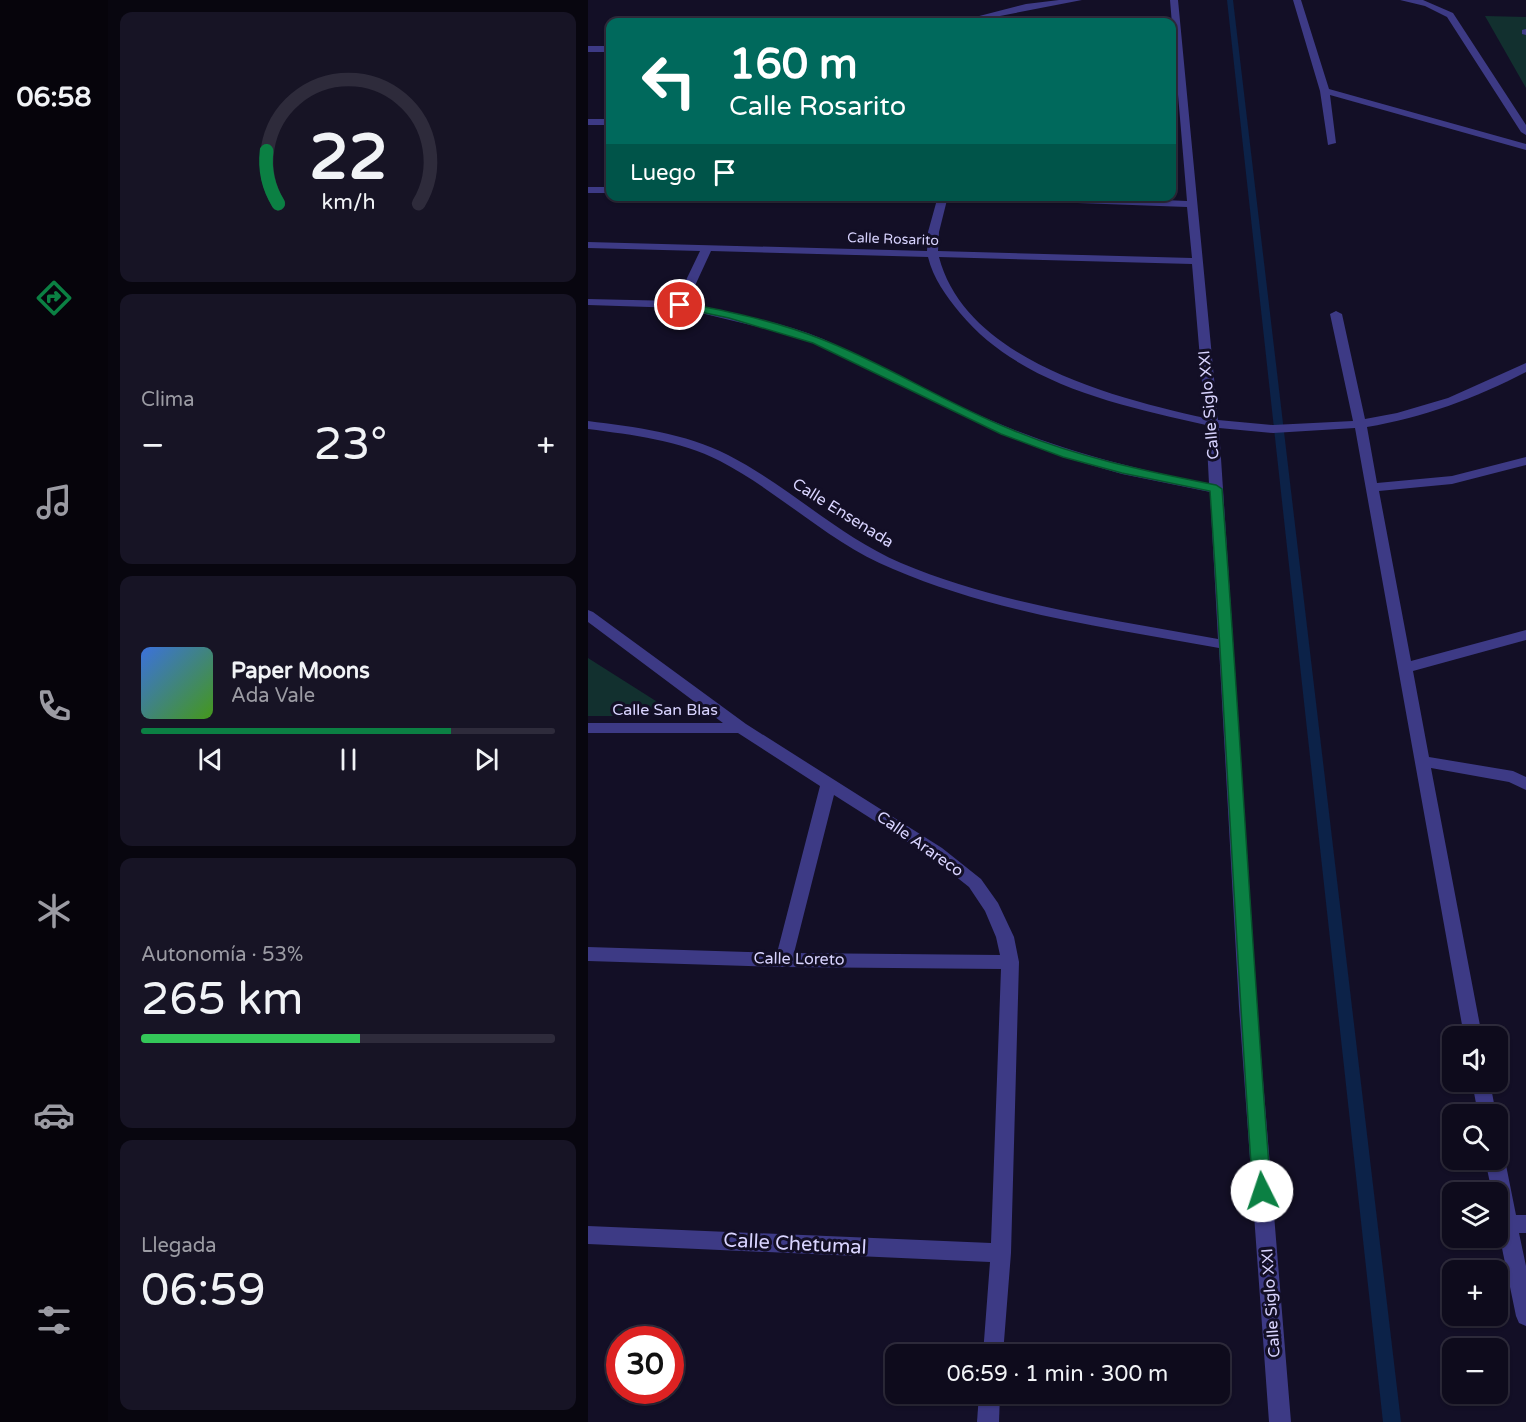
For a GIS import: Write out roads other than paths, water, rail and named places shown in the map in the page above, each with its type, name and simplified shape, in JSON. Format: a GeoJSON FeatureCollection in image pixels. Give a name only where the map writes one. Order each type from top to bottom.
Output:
{"type":"FeatureCollection","features":[{"type":"Feature","properties":{"kind":"street"},"geometry":{"type":"LineString","coordinates":[[978,18],[1026,7],[1078,0]]}},
{"type":"Feature","properties":{"kind":"street","name":"Calle Siglo XXI"},"geometry":{"type":"LineString","coordinates":[[1174,0],[1176,18]]}},
{"type":"Feature","properties":{"kind":"street"},"geometry":{"type":"LineString","coordinates":[[1297,0],[1325,91],[1331,143]]}},
{"type":"Feature","properties":{"kind":"street"},"geometry":{"type":"LineString","coordinates":[[1404,0],[1415,0],[1441,9],[1450,15],[1526,132]]}},
{"type":"Feature","properties":{"kind":"street","name":"Calle Siglo XXI"},"geometry":{"type":"LineString","coordinates":[[1176,19],[1212,423],[1248,1007],[1280,1422]]}},
{"type":"Feature","properties":{"kind":"street"},"geometry":{"type":"LineString","coordinates":[[588,49],[606,49]]}},
{"type":"Feature","properties":{"kind":"street"},"geometry":{"type":"LineString","coordinates":[[1325,91],[1526,147]]}},
{"type":"Feature","properties":{"kind":"street"},"geometry":{"type":"LineString","coordinates":[[1176,94],[1184,93]]}},
{"type":"Feature","properties":{"kind":"street"},"geometry":{"type":"LineString","coordinates":[[588,122],[606,122]]}},
{"type":"Feature","properties":{"kind":"street"},"geometry":{"type":"LineString","coordinates":[[588,190],[606,190]]}},
{"type":"Feature","properties":{"kind":"street"},"geometry":{"type":"LineString","coordinates":[[941,201],[932,231],[933,256],[947,288],[964,313],[989,337],[1020,358],[1086,390],[1130,404],[1212,423],[1247,428],[1319,428],[1360,424],[1454,401],[1495,385],[1526,367]]}},
{"type":"Feature","properties":{"kind":"street"},"geometry":{"type":"LineString","coordinates":[[1108,201],[1192,204]]}},
{"type":"Feature","properties":{"kind":"street","name":"Calle Rosarito"},"geometry":{"type":"LineString","coordinates":[[588,245],[933,256],[1196,261]]}},
{"type":"Feature","properties":{"kind":"street"},"geometry":{"type":"LineString","coordinates":[[680,305],[707,248]]}},
{"type":"Feature","properties":{"kind":"street"},"geometry":{"type":"LineString","coordinates":[[588,302],[680,305],[731,315],[817,341],[1005,431],[1067,454],[1122,470],[1216,489]]}},
{"type":"Feature","properties":{"kind":"street"},"geometry":{"type":"LineString","coordinates":[[1336,314],[1360,424],[1471,1026]]}},
{"type":"Feature","properties":{"kind":"street","name":"Calle Ensenada"},"geometry":{"type":"LineString","coordinates":[[588,425],[658,436],[700,447],[746,471],[842,536],[895,565],[955,588],[1038,610],[1227,645]]}},
{"type":"Feature","properties":{"kind":"street"},"geometry":{"type":"LineString","coordinates":[[1371,488],[1452,480],[1526,461]]}},
{"type":"Feature","properties":{"kind":"street","name":"Calle Arareco"},"geometry":{"type":"LineString","coordinates":[[588,615],[741,728],[936,852],[975,884],[997,918],[1005,937],[1010,962],[1001,1253],[994,1344]]}},
{"type":"Feature","properties":{"kind":"street"},"geometry":{"type":"LineString","coordinates":[[1405,668],[1526,635]]}},
{"type":"Feature","properties":{"kind":"street","name":"Calle San Blas"},"geometry":{"type":"LineString","coordinates":[[588,728],[741,728]]}},
{"type":"Feature","properties":{"kind":"street"},"geometry":{"type":"LineString","coordinates":[[1423,761],[1513,777],[1526,784]]}},
{"type":"Feature","properties":{"kind":"street"},"geometry":{"type":"LineString","coordinates":[[784,960],[829,783]]}},
{"type":"Feature","properties":{"kind":"street","name":"Calle Loreto"},"geometry":{"type":"LineString","coordinates":[[588,954],[784,960],[1010,962]]}},
{"type":"Feature","properties":{"kind":"street"},"geometry":{"type":"LineString","coordinates":[[1499,1170],[1517,1224],[1526,1316]]}},
{"type":"Feature","properties":{"kind":"street","name":"Calle Chetumal"},"geometry":{"type":"LineString","coordinates":[[588,1235],[1001,1253]]}},
{"type":"Feature","properties":{"kind":"street"},"geometry":{"type":"LineString","coordinates":[[988,1422],[989,1404]]}},
{"type":"Feature","properties":{"kind":"waterway"},"geometry":{"type":"LineString","coordinates":[[1230,0],[1392,1422]]}}]}
